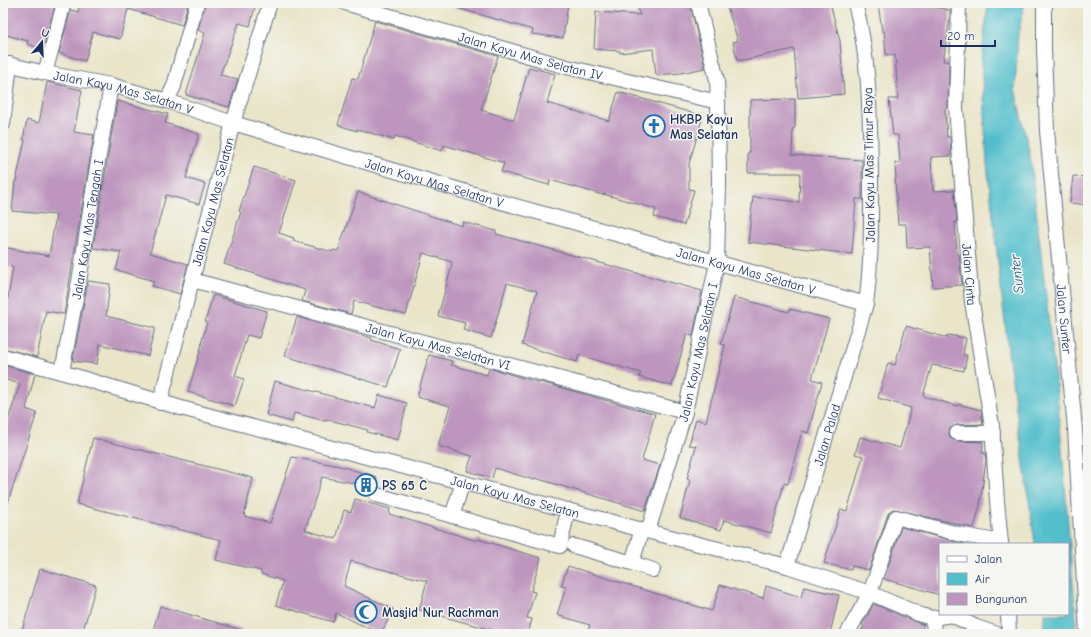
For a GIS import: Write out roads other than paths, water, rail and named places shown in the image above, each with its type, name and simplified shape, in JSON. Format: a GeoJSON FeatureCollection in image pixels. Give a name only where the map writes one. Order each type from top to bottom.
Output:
{"type":"FeatureCollection","features":[{"type":"Feature","properties":{"kind":"street"},"geometry":{"type":"LineString","coordinates":[[45,73],[64,3]]}},
{"type":"Feature","properties":{"kind":"street"},"geometry":{"type":"LineString","coordinates":[[167,101],[174,86],[197,3]]}},
{"type":"Feature","properties":{"kind":"street","name":"Jalan Kayu Mas Selatan"},"geometry":{"type":"LineString","coordinates":[[160,403],[233,123],[270,3]]}},
{"type":"Feature","properties":{"kind":"street","name":"Jalan Kayu Mas Selatan IV"},"geometry":{"type":"LineString","coordinates":[[344,3],[567,67],[718,102]]}},
{"type":"Feature","properties":{"kind":"street","name":"Jalan Kayu Mas Selatan I"},"geometry":{"type":"LineString","coordinates":[[632,563],[645,530],[685,412],[717,263],[719,183],[717,80],[698,3]]}},
{"type":"Feature","properties":{"kind":"street","name":"Jalan Kayu Mas Timur Raya"},"geometry":{"type":"LineString","coordinates":[[855,3],[860,22],[870,108],[872,240],[866,304]]}},
{"type":"Feature","properties":{"kind":"street","name":"Jalan Cinta"},"geometry":{"type":"LineString","coordinates":[[959,3],[956,107],[972,302],[993,434],[996,501],[1001,543]]}},
{"type":"Feature","properties":{"kind":"street","name":"Jalan Sunter"},"geometry":{"type":"LineString","coordinates":[[1046,3],[1044,10],[1044,50],[1047,131],[1059,273],[1075,429],[1087,634]]}},
{"type":"Feature","properties":{"kind":"street"},"geometry":{"type":"LineString","coordinates":[[3,124],[7,64]]}},
{"type":"Feature","properties":{"kind":"street","name":"Jalan Kayu Mas Selatan V"},"geometry":{"type":"LineString","coordinates":[[7,64],[45,73],[111,85],[167,101],[233,123],[487,198],[866,304]]}},
{"type":"Feature","properties":{"kind":"street","name":"Jalan Kayu Mas Tengah I"},"geometry":{"type":"LineString","coordinates":[[62,372],[80,276],[111,85]]}},
{"type":"Feature","properties":{"kind":"street","name":"Jalan Kayu Mas Selatan VI"},"geometry":{"type":"LineString","coordinates":[[192,280],[685,412]]}},
{"type":"Feature","properties":{"kind":"street","name":"Jalan Palad"},"geometry":{"type":"LineString","coordinates":[[787,566],[866,304]]}},
{"type":"Feature","properties":{"kind":"street","name":"Jalan Kayu Mas Selatan"},"geometry":{"type":"LineString","coordinates":[[3,356],[62,372],[160,403],[787,566],[870,593],[921,615],[932,618]]}},
{"type":"Feature","properties":{"kind":"street"},"geometry":{"type":"LineString","coordinates":[[957,434],[993,434]]}},
{"type":"Feature","properties":{"kind":"street"},"geometry":{"type":"LineString","coordinates":[[452,516],[463,482]]}},
{"type":"Feature","properties":{"kind":"street"},"geometry":{"type":"LineString","coordinates":[[377,495],[560,546],[568,510]]}},
{"type":"Feature","properties":{"kind":"street"},"geometry":{"type":"LineString","coordinates":[[847,634],[870,593],[896,517],[958,534],[1001,543]]}},
{"type":"Feature","properties":{"kind":"street"},"geometry":{"type":"LineString","coordinates":[[574,546],[653,570]]}},
{"type":"Feature","properties":{"kind":"street"},"geometry":{"type":"LineString","coordinates":[[931,634],[934,629],[932,618],[952,615],[976,627],[997,634]]}},
{"type":"Feature","properties":{"kind":"water","name":"Sunter"},"geometry":{"type":"Polygon","coordinates":[[[988,3],[1025,3],[1018,34],[1015,89],[1030,155],[1058,402],[1076,619],[1075,634],[1045,634],[1045,615],[1069,615],[1069,543],[1035,543],[1009,359],[987,164],[981,62],[988,3]]]}},
{"type":"Feature","properties":{"kind":"place","name":"HKBP Kayu Mas Selatan"},"geometry":{"type":"Point","coordinates":[654,126]}},
{"type":"Feature","properties":{"kind":"place","name":"PS 65 C"},"geometry":{"type":"Point","coordinates":[366,485]}},
{"type":"Feature","properties":{"kind":"place","name":"Masjid Nur Rachman"},"geometry":{"type":"Point","coordinates":[366,612]}}]}
